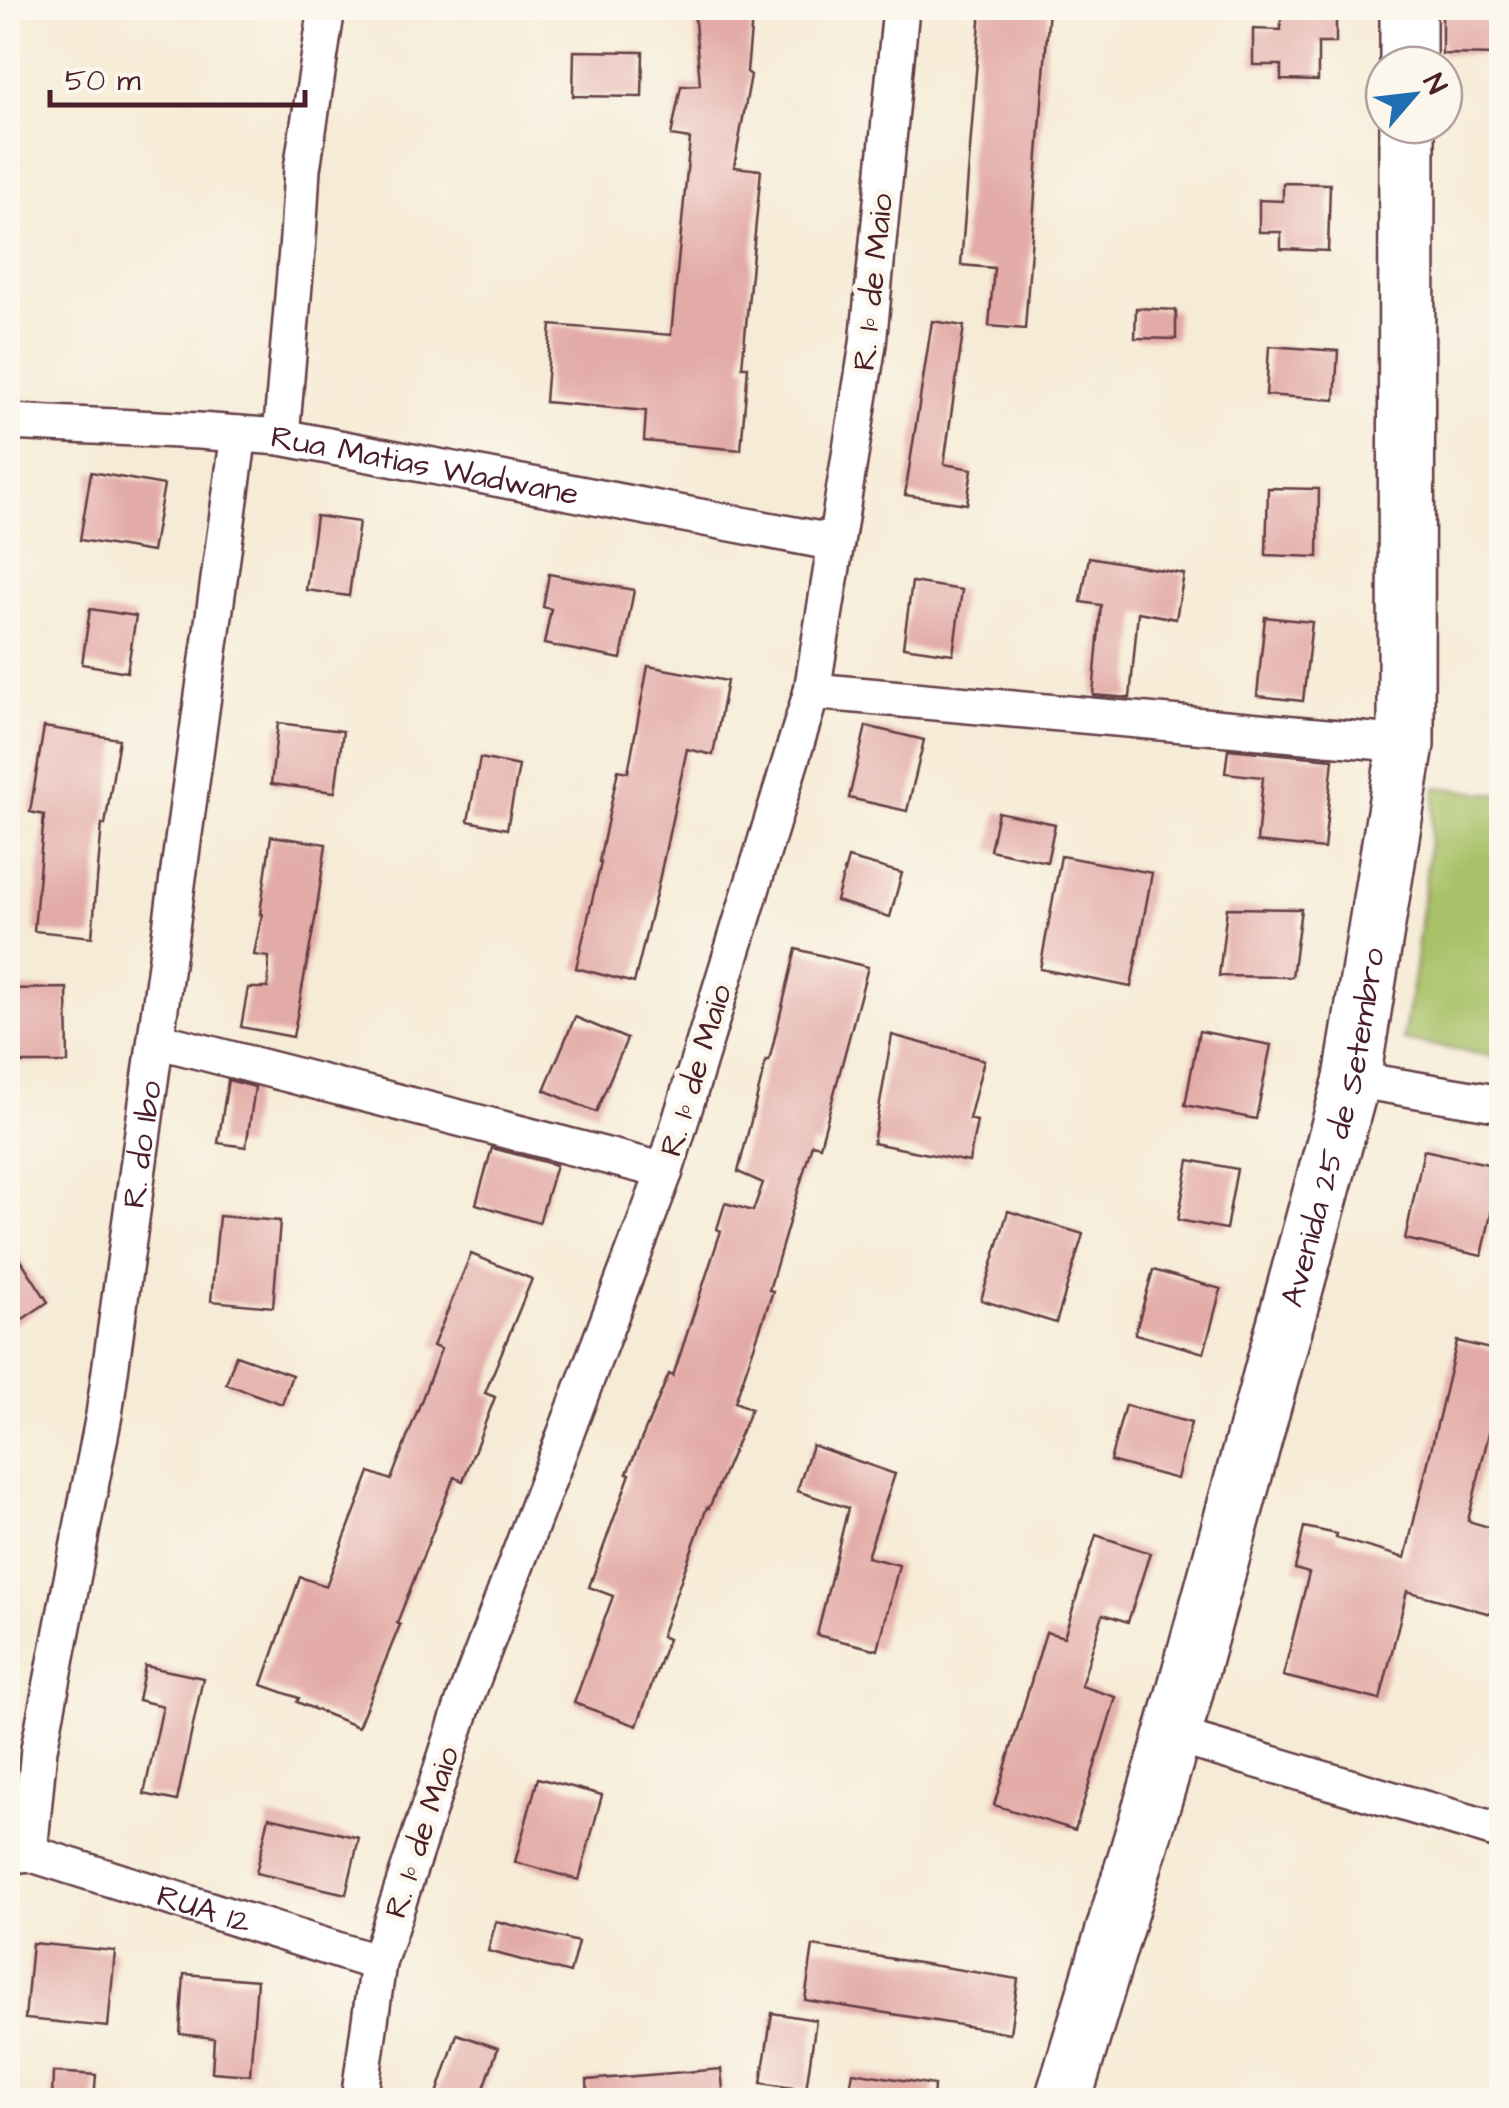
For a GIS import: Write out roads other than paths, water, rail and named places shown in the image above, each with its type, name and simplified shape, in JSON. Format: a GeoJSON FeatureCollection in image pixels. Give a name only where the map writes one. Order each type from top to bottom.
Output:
{"type":"FeatureCollection","features":[{"type":"Feature","properties":{"kind":"highway"},"geometry":{"type":"LineString","coordinates":[[1408,8],[1408,45]]}},
{"type":"Feature","properties":{"kind":"highway","name":"Avenida 25 de Setembro"},"geometry":{"type":"LineString","coordinates":[[1063,2100],[1172,1735],[1352,1080],[1406,744],[1407,145]]}},
{"type":"Feature","properties":{"kind":"street"},"geometry":{"type":"LineString","coordinates":[[281,437],[302,169],[328,8]]}},
{"type":"Feature","properties":{"kind":"street","name":"R. 1º de Maio"},"geometry":{"type":"LineString","coordinates":[[358,2100],[378,1963],[465,1700],[664,1171],[812,692],[868,344],[900,8]]}},
{"type":"Feature","properties":{"kind":"street","name":"Rua Matias Wadwane"},"geometry":{"type":"LineString","coordinates":[[8,422],[281,437],[836,543]]}},
{"type":"Feature","properties":{"kind":"street","name":"R. do Ibo"},"geometry":{"type":"LineString","coordinates":[[18,1854],[104,1415],[239,434]]}},
{"type":"Feature","properties":{"kind":"street"},"geometry":{"type":"LineString","coordinates":[[812,692],[1406,744]]}},
{"type":"Feature","properties":{"kind":"street"},"geometry":{"type":"LineString","coordinates":[[156,1040],[664,1171]]}},
{"type":"Feature","properties":{"kind":"street"},"geometry":{"type":"LineString","coordinates":[[1352,1080],[1502,1104]]}},
{"type":"Feature","properties":{"kind":"street"},"geometry":{"type":"LineString","coordinates":[[1172,1735],[1502,1832]]}},
{"type":"Feature","properties":{"kind":"street","name":"RUA 12"},"geometry":{"type":"LineString","coordinates":[[18,1854],[378,1963]]}}]}
